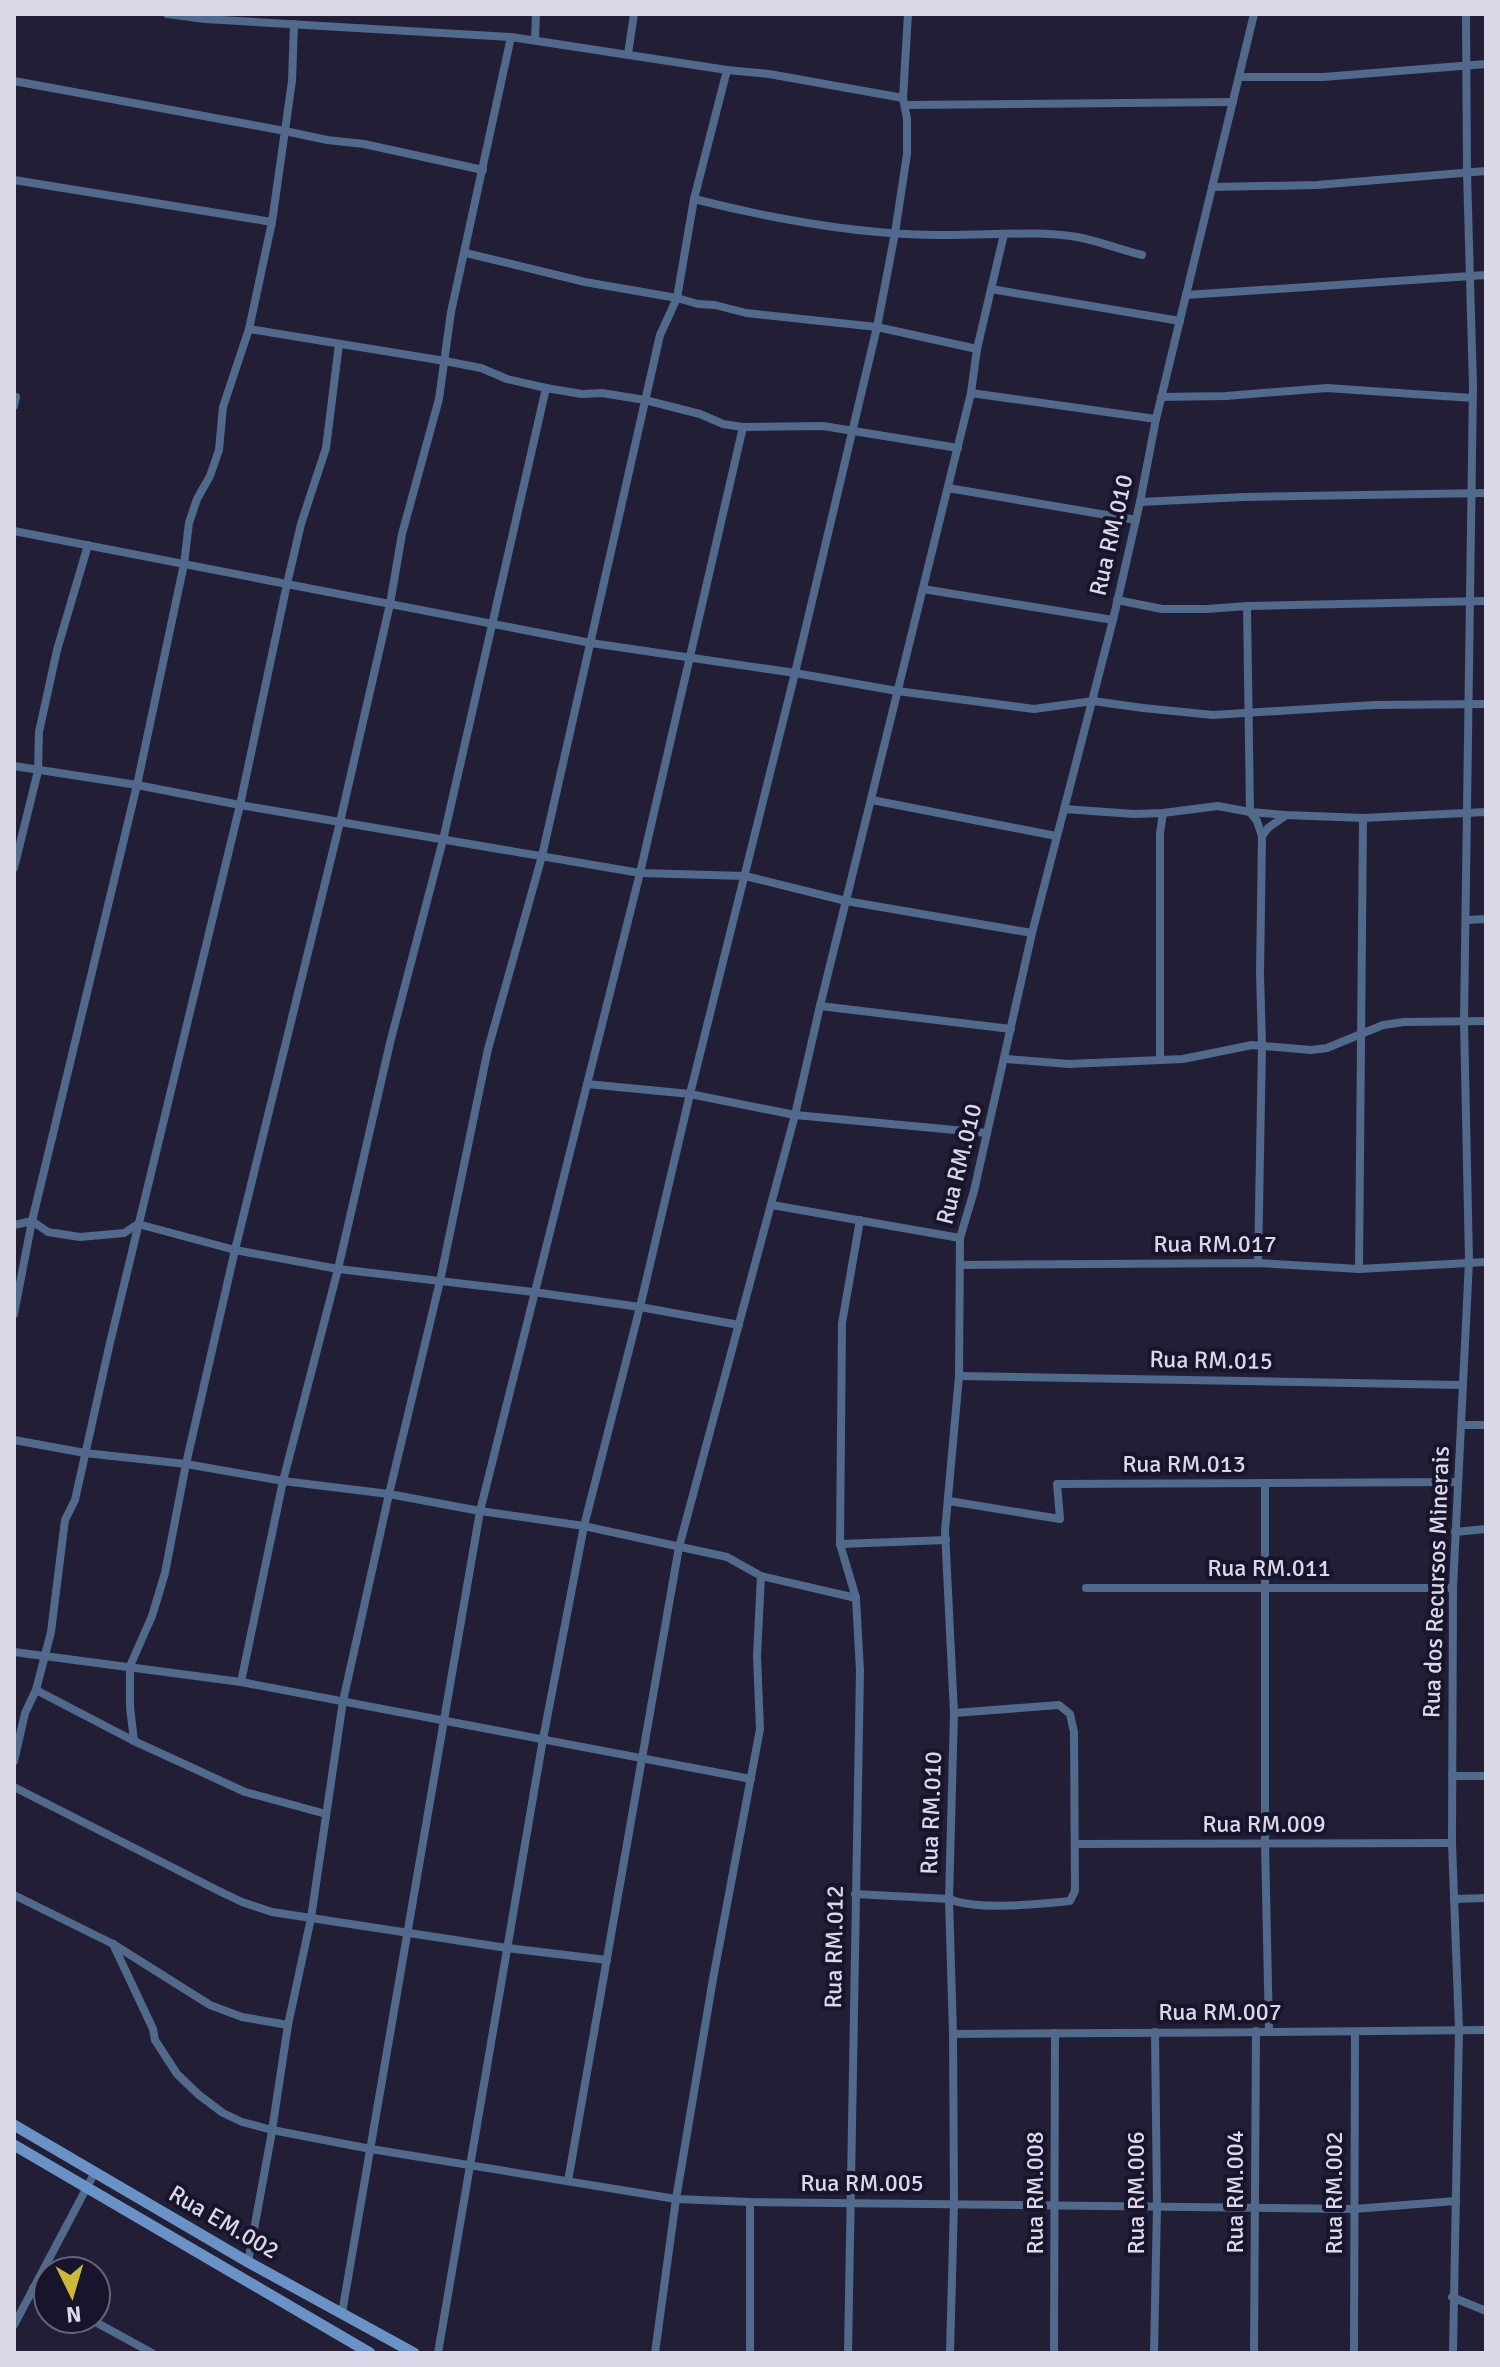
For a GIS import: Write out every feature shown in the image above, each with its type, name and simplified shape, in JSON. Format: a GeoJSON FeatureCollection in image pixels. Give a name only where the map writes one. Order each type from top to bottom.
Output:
{"type":"FeatureCollection","features":[{"type":"Feature","properties":{"kind":"street"},"geometry":{"type":"LineString","coordinates":[[167,14],[205,19],[511,37],[769,74],[904,101],[1233,102]]}},
{"type":"Feature","properties":{"kind":"street"},"geometry":{"type":"LineString","coordinates":[[339,14],[339,25]]}},
{"type":"Feature","properties":{"kind":"street"},"geometry":{"type":"LineString","coordinates":[[535,40],[536,14]]}},
{"type":"Feature","properties":{"kind":"street"},"geometry":{"type":"LineString","coordinates":[[628,54],[634,14]]}},
{"type":"Feature","properties":{"kind":"street"},"geometry":{"type":"LineString","coordinates":[[438,2353],[543,1739],[584,1526],[795,673],[877,327],[907,154],[904,101],[908,14]]}},
{"type":"Feature","properties":{"kind":"street","name":"Rua RM.010"},"geometry":{"type":"LineString","coordinates":[[950,2353],[954,2203],[949,1899],[954,1713],[946,1540],[959,1376],[960,1238],[1006,1059],[1056,836],[1113,620],[1161,397],[1254,14]]}},
{"type":"Feature","properties":{"kind":"street","name":"Rua dos Recursos Minerais"},"geometry":{"type":"LineString","coordinates":[[1453,2353],[1459,2030],[1452,1843],[1453,1588],[1469,1261],[1464,1021],[1473,386],[1466,14]]}},
{"type":"Feature","properties":{"kind":"street"},"geometry":{"type":"LineString","coordinates":[[14,1314],[32,1221],[137,785],[184,564],[189,523],[219,450],[223,407],[249,329],[272,222],[292,81],[294,24]]}},
{"type":"Feature","properties":{"kind":"street"},"geometry":{"type":"LineString","coordinates":[[134,1741],[130,1666],[152,1616],[165,1573],[186,1464],[235,1250],[390,604],[402,534],[439,399],[451,312],[511,37]]}},
{"type":"Feature","properties":{"kind":"street"},"geometry":{"type":"LineString","coordinates":[[1239,77],[1323,77],[1486,64]]}},
{"type":"Feature","properties":{"kind":"street"},"geometry":{"type":"LineString","coordinates":[[248,2262],[288,2025],[311,1918],[343,1701],[440,1281],[488,1049],[542,856],[660,335],[677,298],[694,199],[727,70]]}},
{"type":"Feature","properties":{"kind":"street"},"geometry":{"type":"LineString","coordinates":[[14,81],[327,140],[364,144],[483,170]]}},
{"type":"Feature","properties":{"kind":"street"},"geometry":{"type":"LineString","coordinates":[[1212,187],[1317,185],[1486,171]]}},
{"type":"Feature","properties":{"kind":"street"},"geometry":{"type":"LineString","coordinates":[[14,180],[272,222]]}},
{"type":"Feature","properties":{"kind":"street"},"geometry":{"type":"LineString","coordinates":[[694,199],[806,223],[895,233],[1078,237],[1142,255]]}},
{"type":"Feature","properties":{"kind":"street"},"geometry":{"type":"LineString","coordinates":[[568,2181],[679,1547],[795,1115],[958,448],[1004,234]]}},
{"type":"Feature","properties":{"kind":"street"},"geometry":{"type":"LineString","coordinates":[[466,253],[585,282],[746,313],[877,327],[977,349]]}},
{"type":"Feature","properties":{"kind":"street"},"geometry":{"type":"LineString","coordinates":[[1186,295],[1486,275]]}},
{"type":"Feature","properties":{"kind":"street"},"geometry":{"type":"LineString","coordinates":[[991,289],[1180,321]]}},
{"type":"Feature","properties":{"kind":"street"},"geometry":{"type":"LineString","coordinates":[[249,329],[481,368],[507,379],[546,388],[645,400],[700,414],[723,424],[743,427],[809,424],[958,448]]}},
{"type":"Feature","properties":{"kind":"street"},"geometry":{"type":"LineString","coordinates":[[14,1761],[25,1713],[36,1690],[51,1632],[65,1520],[75,1500],[138,1224],[240,805],[301,524],[326,448],[339,344]]}},
{"type":"Feature","properties":{"kind":"street"},"geometry":{"type":"LineString","coordinates":[[1473,386],[1486,385]]}},
{"type":"Feature","properties":{"kind":"street"},"geometry":{"type":"LineString","coordinates":[[241,1682],[283,1481],[443,840],[546,388]]}},
{"type":"Feature","properties":{"kind":"street"},"geometry":{"type":"LineString","coordinates":[[1161,397],[1226,396],[1327,388],[1472,398]]}},
{"type":"Feature","properties":{"kind":"street"},"geometry":{"type":"LineString","coordinates":[[971,393],[1156,419]]}},
{"type":"Feature","properties":{"kind":"street"},"geometry":{"type":"LineString","coordinates":[[342,2313],[480,1511],[640,873],[743,427]]}},
{"type":"Feature","properties":{"kind":"street"},"geometry":{"type":"LineString","coordinates":[[948,488],[1136,520]]}},
{"type":"Feature","properties":{"kind":"street"},"geometry":{"type":"LineString","coordinates":[[1140,502],[1486,493]]}},
{"type":"Feature","properties":{"kind":"street"},"geometry":{"type":"LineString","coordinates":[[14,531],[591,643],[1034,709],[1093,701],[1213,715],[1374,705],[1486,704]]}},
{"type":"Feature","properties":{"kind":"street"},"geometry":{"type":"LineString","coordinates":[[14,868],[38,771],[39,732],[57,650],[88,545]]}},
{"type":"Feature","properties":{"kind":"street"},"geometry":{"type":"LineString","coordinates":[[923,589],[1113,620]]}},
{"type":"Feature","properties":{"kind":"street"},"geometry":{"type":"LineString","coordinates":[[1117,600],[1162,609],[1486,601]]}},
{"type":"Feature","properties":{"kind":"street"},"geometry":{"type":"LineString","coordinates":[[1247,606],[1250,812],[1262,836],[1258,1263]]}},
{"type":"Feature","properties":{"kind":"street"},"geometry":{"type":"LineString","coordinates":[[14,766],[640,873],[745,876],[846,901],[1032,933]]}},
{"type":"Feature","properties":{"kind":"street"},"geometry":{"type":"LineString","coordinates":[[872,800],[1056,836]]}},
{"type":"Feature","properties":{"kind":"street"},"geometry":{"type":"LineString","coordinates":[[1064,809],[1134,814],[1218,806],[1286,815],[1363,818],[1486,812]]}},
{"type":"Feature","properties":{"kind":"street"},"geometry":{"type":"LineString","coordinates":[[1160,1059],[1160,844],[1163,813]]}},
{"type":"Feature","properties":{"kind":"street"},"geometry":{"type":"LineString","coordinates":[[1262,836],[1273,823],[1286,815]]}},
{"type":"Feature","properties":{"kind":"street"},"geometry":{"type":"LineString","coordinates":[[1359,1269],[1363,818]]}},
{"type":"Feature","properties":{"kind":"street"},"geometry":{"type":"LineString","coordinates":[[1466,920],[1486,919]]}},
{"type":"Feature","properties":{"kind":"street"},"geometry":{"type":"LineString","coordinates":[[820,1006],[1011,1029]]}},
{"type":"Feature","properties":{"kind":"street"},"geometry":{"type":"LineString","coordinates":[[1006,1059],[1069,1064],[1183,1059],[1242,1046],[1311,1050],[1327,1048],[1383,1025],[1486,1021]]}},
{"type":"Feature","properties":{"kind":"street"},"geometry":{"type":"LineString","coordinates":[[587,1084],[690,1094],[795,1115],[987,1133]]}},
{"type":"Feature","properties":{"kind":"street"},"geometry":{"type":"LineString","coordinates":[[772,1205],[960,1238]]}},
{"type":"Feature","properties":{"kind":"street","name":"Rua RM.012"},"geometry":{"type":"LineString","coordinates":[[848,2353],[860,1671],[856,1598],[840,1544],[842,1323],[860,1220]]}},
{"type":"Feature","properties":{"kind":"street"},"geometry":{"type":"LineString","coordinates":[[14,1225],[32,1221],[48,1232],[80,1237],[124,1233],[138,1224],[235,1250],[338,1269],[533,1292],[739,1325]]}},
{"type":"Feature","properties":{"kind":"street","name":"Rua RM.017"},"geometry":{"type":"LineString","coordinates":[[960,1265],[1258,1263],[1359,1269],[1486,1262]]}},
{"type":"Feature","properties":{"kind":"street","name":"Rua RM.015"},"geometry":{"type":"LineString","coordinates":[[959,1376],[1461,1385]]}},
{"type":"Feature","properties":{"kind":"street"},"geometry":{"type":"LineString","coordinates":[[1461,1425],[1486,1425]]}},
{"type":"Feature","properties":{"kind":"street"},"geometry":{"type":"LineString","coordinates":[[14,1440],[85,1453],[186,1464],[283,1481],[389,1494],[584,1526],[727,1557],[761,1576],[856,1598]]}},
{"type":"Feature","properties":{"kind":"street","name":"Rua RM.013"},"geometry":{"type":"LineString","coordinates":[[949,1501],[1060,1519],[1057,1484],[1458,1482]]}},
{"type":"Feature","properties":{"kind":"street"},"geometry":{"type":"LineString","coordinates":[[1265,1483],[1265,1844],[1269,2032]]}},
{"type":"Feature","properties":{"kind":"street"},"geometry":{"type":"LineString","coordinates":[[1455,1532],[1486,1529]]}},
{"type":"Feature","properties":{"kind":"street"},"geometry":{"type":"LineString","coordinates":[[840,1544],[946,1540]]}},
{"type":"Feature","properties":{"kind":"street"},"geometry":{"type":"LineString","coordinates":[[655,2353],[676,2199],[713,1979],[760,1729],[757,1656],[761,1576]]}},
{"type":"Feature","properties":{"kind":"street","name":"Rua RM.011"},"geometry":{"type":"LineString","coordinates":[[1086,1588],[1453,1588]]}},
{"type":"Feature","properties":{"kind":"street"},"geometry":{"type":"LineString","coordinates":[[14,1652],[241,1682],[751,1779]]}},
{"type":"Feature","properties":{"kind":"street"},"geometry":{"type":"LineString","coordinates":[[36,1690],[134,1741],[245,1792],[326,1814]]}},
{"type":"Feature","properties":{"kind":"street"},"geometry":{"type":"LineString","coordinates":[[855,1894],[949,1899],[961,1904],[1035,1905],[1070,1901],[1075,1891],[1075,1844],[1074,1732],[1070,1714],[1059,1705],[954,1713]]}},
{"type":"Feature","properties":{"kind":"street"},"geometry":{"type":"LineString","coordinates":[[1452,1776],[1486,1776]]}},
{"type":"Feature","properties":{"kind":"street"},"geometry":{"type":"LineString","coordinates":[[14,1787],[242,1902],[272,1912],[607,1960]]}},
{"type":"Feature","properties":{"kind":"street","name":"Rua RM.009"},"geometry":{"type":"LineString","coordinates":[[1075,1844],[1452,1843]]}},
{"type":"Feature","properties":{"kind":"street"},"geometry":{"type":"LineString","coordinates":[[14,1895],[113,1944],[210,2005],[242,2017],[288,2025]]}},
{"type":"Feature","properties":{"kind":"street"},"geometry":{"type":"LineString","coordinates":[[1454,1899],[1486,1898]]}},
{"type":"Feature","properties":{"kind":"street","name":"Rua RM.005"},"geometry":{"type":"LineString","coordinates":[[113,1944],[153,2029],[155,2040],[177,2074],[199,2095],[223,2113],[242,2122],[371,2149],[676,2199],[1354,2209],[1456,2201]]}},
{"type":"Feature","properties":{"kind":"street","name":"Rua RM.007"},"geometry":{"type":"LineString","coordinates":[[953,2034],[1486,2030]]}},
{"type":"Feature","properties":{"kind":"street","name":"Rua RM.004"},"geometry":{"type":"LineString","coordinates":[[1254,2353],[1256,2031]]}},
{"type":"Feature","properties":{"kind":"street","name":"Rua RM.006"},"geometry":{"type":"LineString","coordinates":[[1154,2353],[1157,2207],[1155,2032]]}},
{"type":"Feature","properties":{"kind":"street","name":"Rua RM.008"},"geometry":{"type":"LineString","coordinates":[[1054,2353],[1055,2033]]}},
{"type":"Feature","properties":{"kind":"street","name":"Rua RM.002"},"geometry":{"type":"LineString","coordinates":[[1354,2353],[1355,2033]]}},
{"type":"Feature","properties":{"kind":"street","name":"Rua EM.002"},"geometry":{"type":"LineString","coordinates":[[14,2125],[248,2262],[414,2353]]}},
{"type":"Feature","properties":{"kind":"street","name":"Rua EM.002"},"geometry":{"type":"LineString","coordinates":[[14,2145],[370,2353]]}},
{"type":"Feature","properties":{"kind":"street"},"geometry":{"type":"LineString","coordinates":[[51,2255],[95,2172]]}},
{"type":"Feature","properties":{"kind":"street"},"geometry":{"type":"LineString","coordinates":[[750,2202],[750,2353]]}},
{"type":"Feature","properties":{"kind":"street"},"geometry":{"type":"LineString","coordinates":[[14,2325],[32,2290]]}},
{"type":"Feature","properties":{"kind":"street"},"geometry":{"type":"LineString","coordinates":[[1452,2297],[1486,2311]]}},
{"type":"Feature","properties":{"kind":"street"},"geometry":{"type":"LineString","coordinates":[[112,2331],[152,2353]]}}]}
